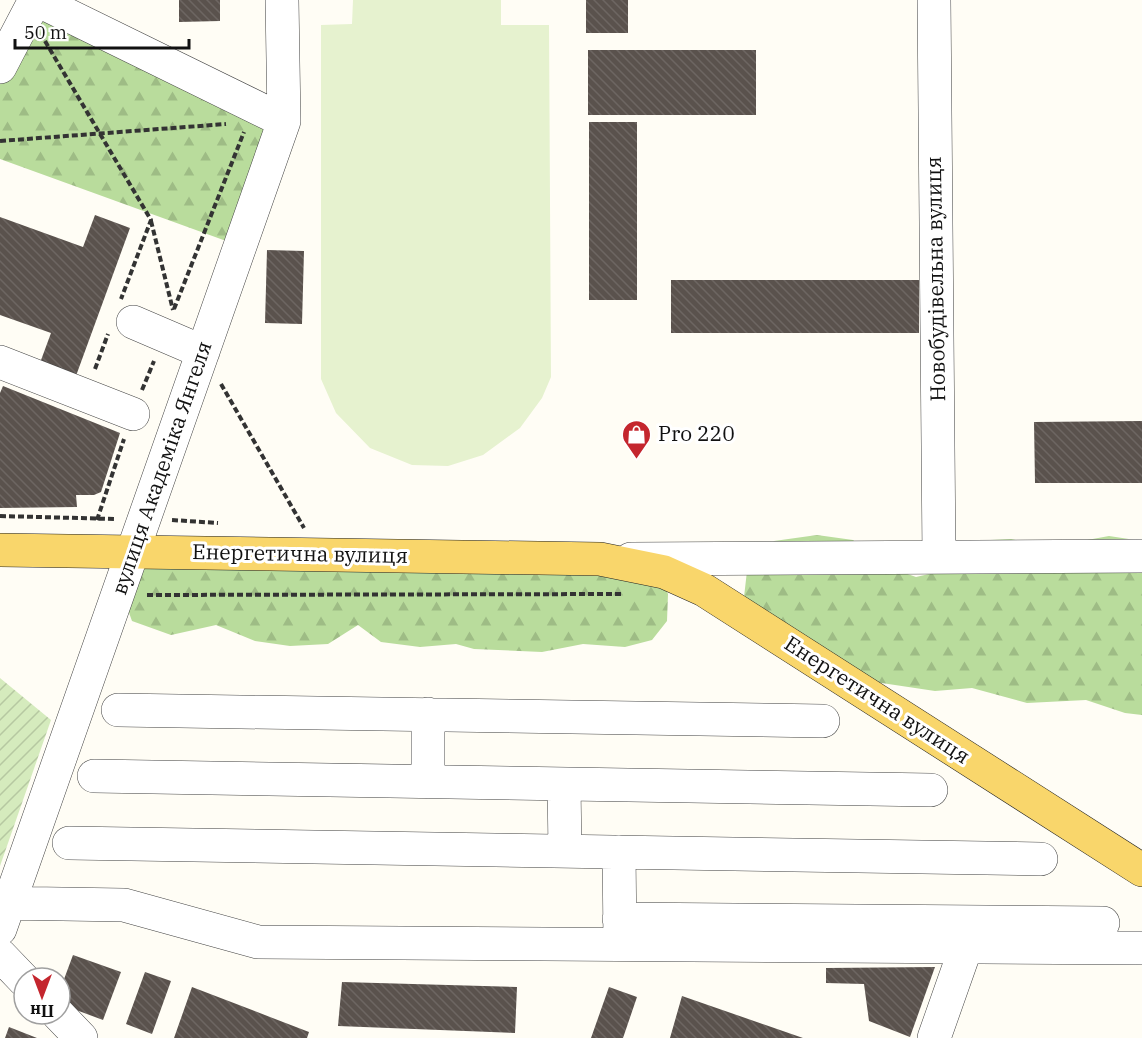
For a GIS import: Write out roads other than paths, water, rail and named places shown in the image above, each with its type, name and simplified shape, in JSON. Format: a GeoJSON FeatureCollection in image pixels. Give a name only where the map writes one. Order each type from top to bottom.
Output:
{"type":"FeatureCollection","features":[{"type":"Feature","properties":{"kind":"main road","name":"Енергетична вулиця"},"geometry":{"type":"LineString","coordinates":[[0,550],[600,559],[664,572],[704,590],[1142,870]]}},
{"type":"Feature","properties":{"kind":"street","name":"вулиця Академіка Янгеля"},"geometry":{"type":"LineString","coordinates":[[3,912],[284,121],[282,0]]}},
{"type":"Feature","properties":{"kind":"street","name":"Новобудівельна вулиця"},"geometry":{"type":"LineString","coordinates":[[934,0],[939,557]]}},
{"type":"Feature","properties":{"kind":"street"},"geometry":{"type":"LineString","coordinates":[[0,67],[34,4],[284,121]]}},
{"type":"Feature","properties":{"kind":"street"},"geometry":{"type":"LineString","coordinates":[[120,319],[169,324],[203,352]]}},
{"type":"Feature","properties":{"kind":"street"},"geometry":{"type":"LineString","coordinates":[[0,362],[133,414]]}},
{"type":"Feature","properties":{"kind":"street","name":"Енергетична вулиця"},"geometry":{"type":"LineString","coordinates":[[600,559],[1142,556]]}},
{"type":"Feature","properties":{"kind":"street"},"geometry":{"type":"LineString","coordinates":[[118,710],[823,720]]}},
{"type":"Feature","properties":{"kind":"street"},"geometry":{"type":"LineString","coordinates":[[428,714],[428,782]]}},
{"type":"Feature","properties":{"kind":"street"},"geometry":{"type":"LineString","coordinates":[[94,776],[931,790]]}},
{"type":"Feature","properties":{"kind":"street"},"geometry":{"type":"LineString","coordinates":[[564,784],[565,851]]}},
{"type":"Feature","properties":{"kind":"street"},"geometry":{"type":"LineString","coordinates":[[69,843],[1041,859]]}},
{"type":"Feature","properties":{"kind":"street"},"geometry":{"type":"LineString","coordinates":[[619,852],[620,932]]}},
{"type":"Feature","properties":{"kind":"street"},"geometry":{"type":"LineString","coordinates":[[3,912],[124,905],[258,942],[620,932],[1103,923]]}},
{"type":"Feature","properties":{"kind":"street"},"geometry":{"type":"LineString","coordinates":[[620,932],[966,947],[1142,948]]}},
{"type":"Feature","properties":{"kind":"street"},"geometry":{"type":"LineString","coordinates":[[934,1038],[966,947]]}},
{"type":"Feature","properties":{"kind":"street"},"geometry":{"type":"LineString","coordinates":[[0,956],[12,968]]}},
{"type":"Feature","properties":{"kind":"street"},"geometry":{"type":"LineString","coordinates":[[70,1026],[81,1038]]}},
{"type":"Feature","properties":{"kind":"place","name":"Pro 220"},"geometry":{"type":"Point","coordinates":[637,460]}}]}
